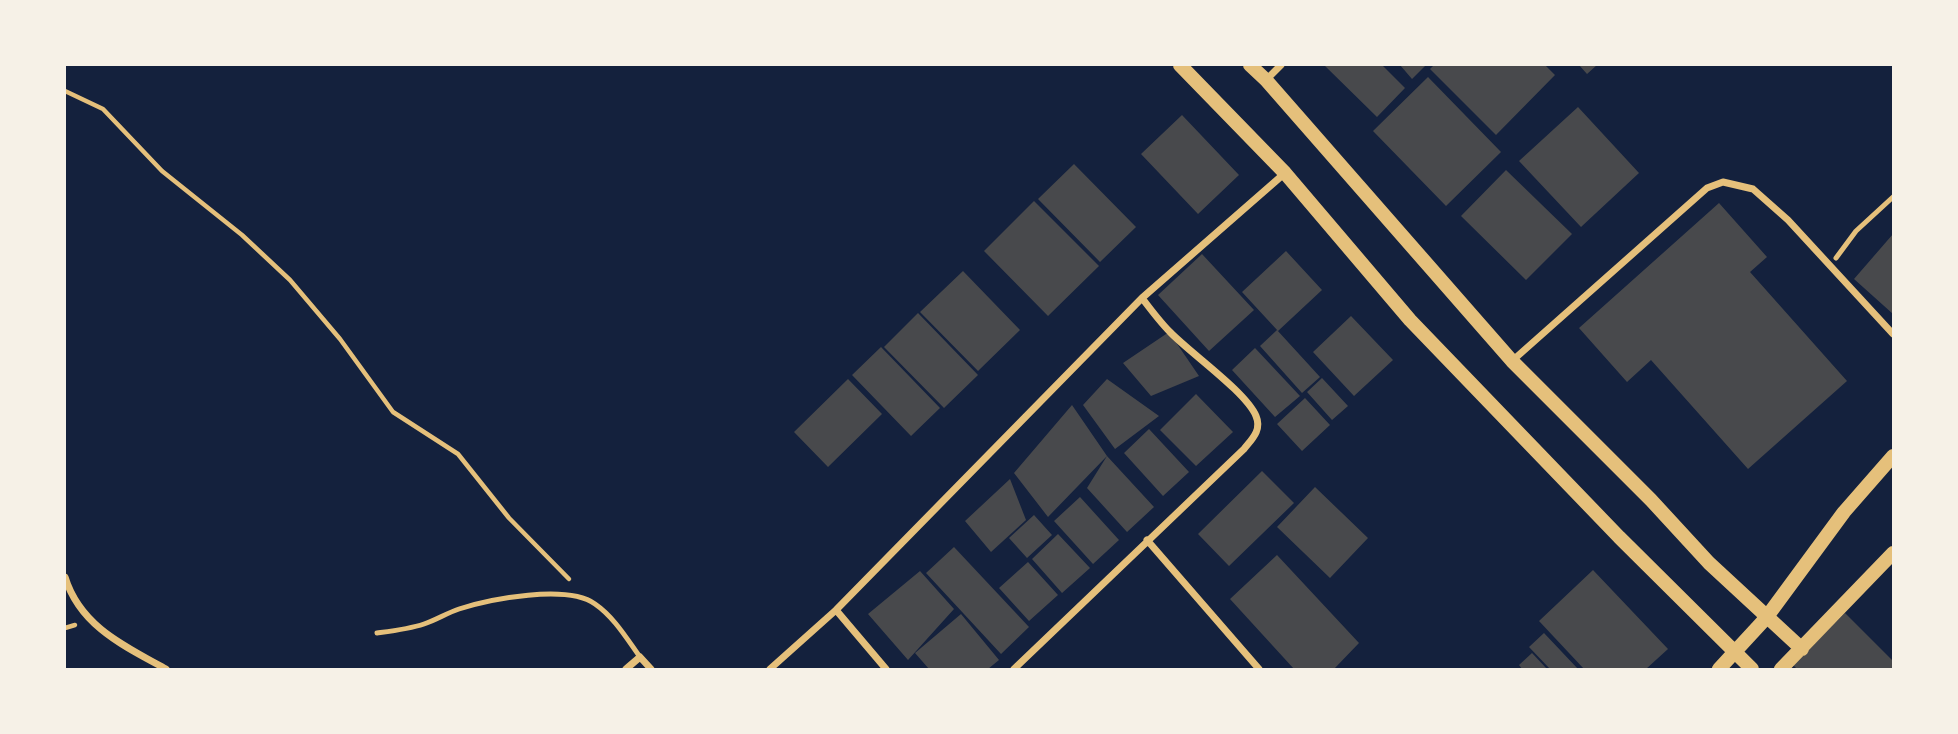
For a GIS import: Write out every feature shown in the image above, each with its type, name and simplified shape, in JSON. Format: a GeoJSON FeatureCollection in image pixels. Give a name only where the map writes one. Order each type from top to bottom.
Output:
{"type":"FeatureCollection","features":[{"type":"Feature","properties":{"kind":"main road"},"geometry":{"type":"LineString","coordinates":[[1180,65],[1285,173],[1410,320],[1752,669]]}},
{"type":"Feature","properties":{"kind":"main road"},"geometry":{"type":"LineString","coordinates":[[1250,65],[1511,361],[1651,500],[1709,563],[1802,649]]}},
{"type":"Feature","properties":{"kind":"main road"},"geometry":{"type":"LineString","coordinates":[[1719,669],[1766,618],[1844,512],[1893,456]]}},
{"type":"Feature","properties":{"kind":"main road"},"geometry":{"type":"LineString","coordinates":[[1781,669],[1893,553]]}},
{"type":"Feature","properties":{"kind":"street"},"geometry":{"type":"LineString","coordinates":[[1266,80],[1281,65]]}},
{"type":"Feature","properties":{"kind":"street"},"geometry":{"type":"LineString","coordinates":[[770,669],[836,610],[1142,298],[1285,173]]}},
{"type":"Feature","properties":{"kind":"street"},"geometry":{"type":"LineString","coordinates":[[1511,361],[1707,188],[1723,182],[1754,189],[1788,219],[1893,334]]}},
{"type":"Feature","properties":{"kind":"street"},"geometry":{"type":"LineString","coordinates":[[1014,669],[1244,449],[1258,429],[1256,416],[1245,399],[1169,332],[1142,298]]}},
{"type":"Feature","properties":{"kind":"street"},"geometry":{"type":"LineString","coordinates":[[1147,540],[1259,669]]}},
{"type":"Feature","properties":{"kind":"street"},"geometry":{"type":"LineString","coordinates":[[65,577],[70,594],[90,620],[108,637],[166,669]]}},
{"type":"Feature","properties":{"kind":"street"},"geometry":{"type":"LineString","coordinates":[[836,610],[886,669]]}},
{"type":"Feature","properties":{"kind":"street"},"geometry":{"type":"LineString","coordinates":[[626,669],[640,657],[651,669]]}},
{"type":"Feature","properties":{"kind":"lane"},"geometry":{"type":"LineString","coordinates":[[1836,258],[1856,231],[1893,197]]}},
{"type":"Feature","properties":{"kind":"lane"},"geometry":{"type":"LineString","coordinates":[[377,633],[423,625],[458,609],[492,600],[540,594],[576,596],[592,601],[606,612],[640,657]]}},
{"type":"Feature","properties":{"kind":"path"},"geometry":{"type":"LineString","coordinates":[[65,91],[103,109],[162,171],[242,235],[290,280],[340,339],[393,412],[458,454],[509,518],[592,601]]}},
{"type":"Feature","properties":{"kind":"building"},"geometry":{"type":"Polygon","coordinates":[[[1324,65],[1382,65],[1405,88],[1377,117],[1324,65]]]}},
{"type":"Feature","properties":{"kind":"building"},"geometry":{"type":"Polygon","coordinates":[[[1400,65],[1426,65],[1412,79],[1400,65]]]}},
{"type":"Feature","properties":{"kind":"building"},"geometry":{"type":"Polygon","coordinates":[[[1434,65],[1545,65],[1555,75],[1496,135],[1430,69],[1434,65]]]}},
{"type":"Feature","properties":{"kind":"building"},"geometry":{"type":"Polygon","coordinates":[[[1579,65],[1597,65],[1587,74],[1579,65]]]}},
{"type":"Feature","properties":{"kind":"building"},"geometry":{"type":"Polygon","coordinates":[[[1428,77],[1501,152],[1446,206],[1373,131],[1428,77]]]}},
{"type":"Feature","properties":{"kind":"building"},"geometry":{"type":"Polygon","coordinates":[[[1578,107],[1639,173],[1581,227],[1519,161],[1578,107]]]}},
{"type":"Feature","properties":{"kind":"building"},"geometry":{"type":"Polygon","coordinates":[[[1182,115],[1239,175],[1198,214],[1141,154],[1182,115]]]}},
{"type":"Feature","properties":{"kind":"building"},"geometry":{"type":"Polygon","coordinates":[[[1074,164],[1136,227],[1100,262],[1038,199],[1074,164]]]}},
{"type":"Feature","properties":{"kind":"building"},"geometry":{"type":"Polygon","coordinates":[[[1506,170],[1572,234],[1526,280],[1461,216],[1506,170]]]}},
{"type":"Feature","properties":{"kind":"building"},"geometry":{"type":"Polygon","coordinates":[[[1034,201],[1099,266],[1048,316],[984,251],[1034,201]]]}},
{"type":"Feature","properties":{"kind":"building"},"geometry":{"type":"Polygon","coordinates":[[[1719,203],[1767,257],[1750,272],[1847,381],[1748,469],[1651,360],[1627,382],[1579,328],[1719,203]]]}},
{"type":"Feature","properties":{"kind":"building"},"geometry":{"type":"Polygon","coordinates":[[[1893,234],[1893,314],[1854,279],[1893,234]]]}},
{"type":"Feature","properties":{"kind":"building"},"geometry":{"type":"Polygon","coordinates":[[[1286,251],[1322,290],[1278,331],[1242,292],[1286,251]]]}},
{"type":"Feature","properties":{"kind":"building"},"geometry":{"type":"Polygon","coordinates":[[[1202,254],[1254,310],[1209,351],[1158,295],[1202,254]]]}},
{"type":"Feature","properties":{"kind":"building"},"geometry":{"type":"Polygon","coordinates":[[[963,271],[1020,330],[978,371],[920,312],[963,271]]]}},
{"type":"Feature","properties":{"kind":"building"},"geometry":{"type":"Polygon","coordinates":[[[918,313],[978,375],[944,408],[884,347],[918,313]]]}},
{"type":"Feature","properties":{"kind":"building"},"geometry":{"type":"Polygon","coordinates":[[[1351,316],[1393,360],[1354,396],[1313,352],[1351,316]]]}},
{"type":"Feature","properties":{"kind":"building"},"geometry":{"type":"Polygon","coordinates":[[[1277,330],[1320,377],[1302,393],[1260,346],[1277,330]]]}},
{"type":"Feature","properties":{"kind":"building"},"geometry":{"type":"Polygon","coordinates":[[[1169,332],[1199,376],[1151,396],[1123,363],[1169,332]]]}},
{"type":"Feature","properties":{"kind":"building"},"geometry":{"type":"Polygon","coordinates":[[[881,347],[940,408],[911,436],[852,375],[881,347]]]}},
{"type":"Feature","properties":{"kind":"building"},"geometry":{"type":"Polygon","coordinates":[[[1255,348],[1300,396],[1275,417],[1232,370],[1255,348]]]}},
{"type":"Feature","properties":{"kind":"building"},"geometry":{"type":"Polygon","coordinates":[[[1322,378],[1348,406],[1332,420],[1307,392],[1322,378]]]}},
{"type":"Feature","properties":{"kind":"building"},"geometry":{"type":"Polygon","coordinates":[[[848,379],[882,414],[828,467],[794,432],[848,379]]]}},
{"type":"Feature","properties":{"kind":"building"},"geometry":{"type":"Polygon","coordinates":[[[1107,379],[1159,416],[1115,449],[1083,405],[1107,379]]]}},
{"type":"Feature","properties":{"kind":"building"},"geometry":{"type":"Polygon","coordinates":[[[1196,394],[1233,432],[1196,466],[1160,430],[1196,394]]]}},
{"type":"Feature","properties":{"kind":"building"},"geometry":{"type":"Polygon","coordinates":[[[1305,398],[1330,425],[1302,451],[1277,424],[1305,398]]]}},
{"type":"Feature","properties":{"kind":"building"},"geometry":{"type":"Polygon","coordinates":[[[1072,405],[1107,456],[1048,517],[1014,473],[1072,405]]]}},
{"type":"Feature","properties":{"kind":"building"},"geometry":{"type":"Polygon","coordinates":[[[1149,429],[1189,472],[1163,496],[1124,453],[1149,429]]]}},
{"type":"Feature","properties":{"kind":"building"},"geometry":{"type":"Polygon","coordinates":[[[1107,456],[1154,507],[1127,532],[1087,488],[1107,456]]]}},
{"type":"Feature","properties":{"kind":"building"},"geometry":{"type":"Polygon","coordinates":[[[1262,471],[1294,503],[1229,566],[1198,534],[1262,471]]]}},
{"type":"Feature","properties":{"kind":"building"},"geometry":{"type":"Polygon","coordinates":[[[1010,479],[1026,520],[991,552],[965,521],[1010,479]]]}},
{"type":"Feature","properties":{"kind":"building"},"geometry":{"type":"Polygon","coordinates":[[[1315,487],[1368,538],[1330,578],[1277,527],[1315,487]]]}},
{"type":"Feature","properties":{"kind":"building"},"geometry":{"type":"Polygon","coordinates":[[[1080,497],[1119,540],[1093,564],[1054,521],[1080,497]]]}},
{"type":"Feature","properties":{"kind":"building"},"geometry":{"type":"Polygon","coordinates":[[[1034,515],[1052,535],[1027,558],[1009,538],[1034,515]]]}},
{"type":"Feature","properties":{"kind":"building"},"geometry":{"type":"Polygon","coordinates":[[[1058,534],[1090,568],[1062,593],[1032,559],[1058,534]]]}},
{"type":"Feature","properties":{"kind":"building"},"geometry":{"type":"Polygon","coordinates":[[[954,547],[1029,627],[1001,654],[926,573],[954,547]]]}},
{"type":"Feature","properties":{"kind":"building"},"geometry":{"type":"Polygon","coordinates":[[[1277,555],[1359,643],[1334,669],[1294,669],[1230,599],[1277,555]]]}},
{"type":"Feature","properties":{"kind":"building"},"geometry":{"type":"Polygon","coordinates":[[[1028,562],[1058,595],[1029,621],[999,588],[1028,562]]]}},
{"type":"Feature","properties":{"kind":"building"},"geometry":{"type":"Polygon","coordinates":[[[1593,570],[1668,649],[1646,669],[1584,669],[1539,621],[1593,570]]]}},
{"type":"Feature","properties":{"kind":"building"},"geometry":{"type":"Polygon","coordinates":[[[920,571],[954,609],[908,660],[868,614],[920,571]]]}},
{"type":"Feature","properties":{"kind":"building"},"geometry":{"type":"Polygon","coordinates":[[[1845,613],[1893,661],[1893,669],[1797,669],[1793,665],[1845,613]]]}},
{"type":"Feature","properties":{"kind":"building"},"geometry":{"type":"Polygon","coordinates":[[[961,614],[999,660],[988,669],[929,669],[915,653],[961,614]]]}},
{"type":"Feature","properties":{"kind":"building"},"geometry":{"type":"Polygon","coordinates":[[[1544,633],[1578,669],[1550,669],[1529,647],[1544,633]]]}},
{"type":"Feature","properties":{"kind":"building"},"geometry":{"type":"Polygon","coordinates":[[[1532,653],[1547,669],[1522,669],[1519,665],[1532,653]]]}}]}
